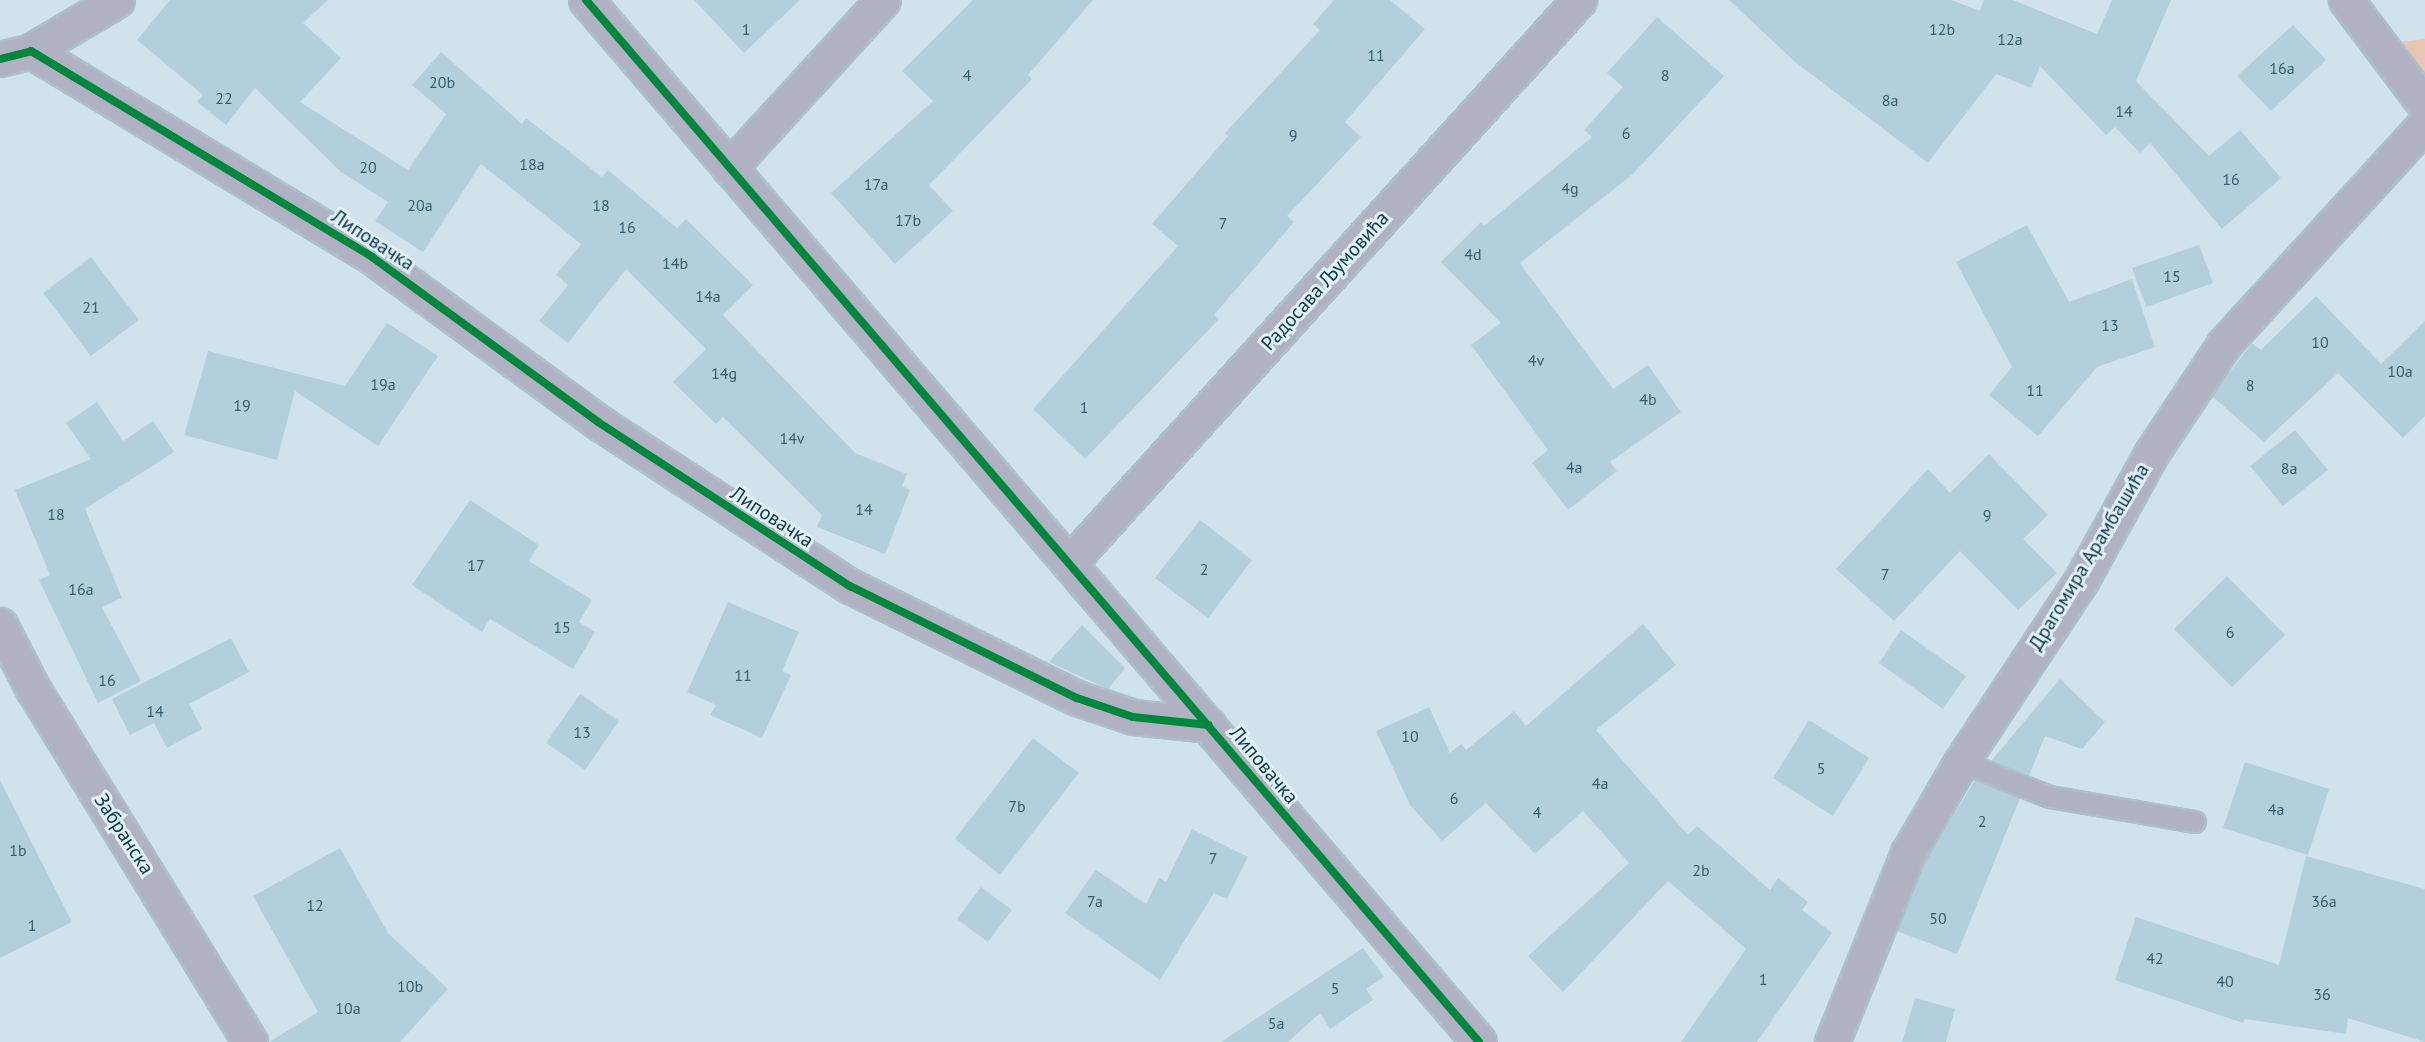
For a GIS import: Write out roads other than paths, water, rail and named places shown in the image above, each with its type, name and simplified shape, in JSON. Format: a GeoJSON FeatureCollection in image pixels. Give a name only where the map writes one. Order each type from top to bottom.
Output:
{"type":"FeatureCollection","features":[{"type":"Feature","properties":{"kind":"street"},"geometry":{"type":"LineString","coordinates":[[0,59],[31,51],[117,0]]}},
{"type":"Feature","properties":{"kind":"street"},"geometry":{"type":"LineString","coordinates":[[586,0],[1071,561],[1209,725]]}},
{"type":"Feature","properties":{"kind":"street"},"geometry":{"type":"LineString","coordinates":[[729,168],[883,0]]}},
{"type":"Feature","properties":{"kind":"street","name":"Радосава Љумовића"},"geometry":{"type":"LineString","coordinates":[[1071,561],[1579,0]]}},
{"type":"Feature","properties":{"kind":"street"},"geometry":{"type":"LineString","coordinates":[[2346,0],[2425,105]]}},
{"type":"Feature","properties":{"kind":"street","name":"Липовачка"},"geometry":{"type":"LineString","coordinates":[[31,51],[372,257],[598,422],[850,586],[1077,698],[1133,717],[1209,725],[1479,1042]]}},
{"type":"Feature","properties":{"kind":"street","name":"Драгомира Арамбашића"},"geometry":{"type":"LineString","coordinates":[[1832,1042],[1908,853],[1961,762],[2082,579],[2151,454],[2224,344],[2425,124]]}},
{"type":"Feature","properties":{"kind":"street","name":"Забранска"},"geometry":{"type":"LineString","coordinates":[[0,625],[33,689],[250,1042]]}},
{"type":"Feature","properties":{"kind":"lane"},"geometry":{"type":"LineString","coordinates":[[1961,762],[2050,797],[2195,822]]}}]}
